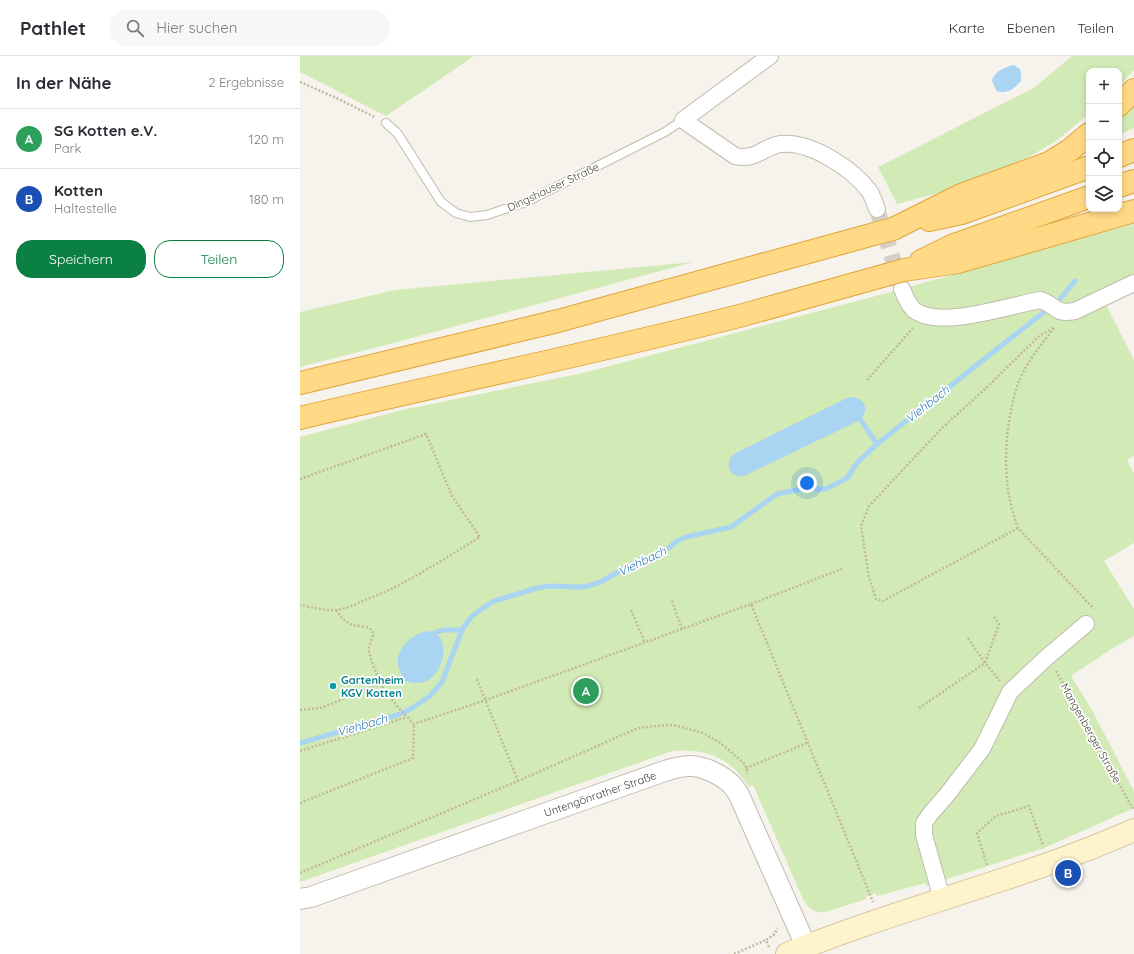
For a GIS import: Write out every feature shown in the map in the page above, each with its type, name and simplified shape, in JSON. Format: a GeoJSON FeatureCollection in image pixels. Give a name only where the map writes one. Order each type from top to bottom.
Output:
{"type":"FeatureCollection","features":[{"type":"Feature","properties":{"kind":"highway"},"geometry":{"type":"LineString","coordinates":[[1120,104],[1134,90]]}},
{"type":"Feature","properties":{"kind":"highway"},"geometry":{"type":"LineString","coordinates":[[884,232],[961,195],[1049,163],[1070,150],[1086,137]]}},
{"type":"Feature","properties":{"kind":"highway"},"geometry":{"type":"LineString","coordinates":[[1122,155],[1134,150]]}},
{"type":"Feature","properties":{"kind":"highway"},"geometry":{"type":"LineString","coordinates":[[300,383],[558,321],[884,232],[962,213],[1086,168]]}},
{"type":"Feature","properties":{"kind":"highway"},"geometry":{"type":"LineString","coordinates":[[1122,185],[1134,181]]}},
{"type":"Feature","properties":{"kind":"highway"},"geometry":{"type":"LineString","coordinates":[[897,278],[954,245],[1086,198]]}},
{"type":"Feature","properties":{"kind":"highway"},"geometry":{"type":"LineString","coordinates":[[300,418],[542,363],[897,278],[1134,211]]}},
{"type":"Feature","properties":{"kind":"main road"},"geometry":{"type":"LineString","coordinates":[[796,950],[884,918],[1061,860],[1108,841],[1134,815]]}},
{"type":"Feature","properties":{"kind":"street","name":"Dingshauser Straße"},"geometry":{"type":"LineString","coordinates":[[683,120],[770,56]]}},
{"type":"Feature","properties":{"kind":"street"},"geometry":{"type":"LineString","coordinates":[[683,120],[735,156],[741,157],[755,154],[781,144],[792,144],[811,148],[837,163],[853,175],[869,191],[874,199],[877,209]]}},
{"type":"Feature","properties":{"kind":"street"},"geometry":{"type":"LineString","coordinates":[[897,278],[914,310],[930,317],[956,317],[1040,300],[1048,302],[1059,310],[1066,312],[1075,311],[1134,283]]}},
{"type":"Feature","properties":{"kind":"street"},"geometry":{"type":"LineString","coordinates":[[942,899],[924,835],[924,823],[982,749],[1010,692],[1046,658],[1086,624]]}},
{"type":"Feature","properties":{"kind":"street","name":"Untengönrather Straße"},"geometry":{"type":"LineString","coordinates":[[300,899],[311,897],[675,768],[690,766],[703,768],[725,780],[732,786],[739,796],[796,950]]}},
{"type":"Feature","properties":{"kind":"lane","name":"Dingshauser Straße"},"geometry":{"type":"LineString","coordinates":[[386,123],[398,134],[442,202],[456,213],[470,217],[488,215],[526,202],[665,132],[683,120]]}},
{"type":"Feature","properties":{"kind":"path"},"geometry":{"type":"LineString","coordinates":[[300,82],[386,123]]}},
{"type":"Feature","properties":{"kind":"path"},"geometry":{"type":"LineString","coordinates":[[1059,310],[1055,327],[1033,357],[1020,379],[1007,429],[1006,476],[1012,512],[1018,528],[1098,613],[1086,624]]}},
{"type":"Feature","properties":{"kind":"path"},"geometry":{"type":"LineString","coordinates":[[867,380],[919,322],[922,314]]}},
{"type":"Feature","properties":{"kind":"path"},"geometry":{"type":"LineString","coordinates":[[1018,528],[883,601],[876,599],[873,593],[861,526],[869,506],[941,429],[985,389],[1038,337],[1055,327]]}},
{"type":"Feature","properties":{"kind":"path"},"geometry":{"type":"LineString","coordinates":[[300,479],[426,434],[452,496],[480,537],[409,580],[358,603],[336,610],[300,604]]}},
{"type":"Feature","properties":{"kind":"path"},"geometry":{"type":"LineString","coordinates":[[414,724],[645,643],[842,569]]}},
{"type":"Feature","properties":{"kind":"path"},"geometry":{"type":"LineString","coordinates":[[672,600],[682,629]]}},
{"type":"Feature","properties":{"kind":"path"},"geometry":{"type":"LineString","coordinates":[[750,604],[873,903]]}},
{"type":"Feature","properties":{"kind":"path"},"geometry":{"type":"LineString","coordinates":[[300,803],[414,758],[414,724],[396,705],[380,684],[369,654],[368,648],[373,637],[373,632],[370,628],[349,624],[342,620],[336,610]]}},
{"type":"Feature","properties":{"kind":"path"},"geometry":{"type":"LineString","coordinates":[[631,610],[645,643]]}},
{"type":"Feature","properties":{"kind":"path"},"geometry":{"type":"LineString","coordinates":[[919,708],[985,662],[999,624],[994,618]]}},
{"type":"Feature","properties":{"kind":"path"},"geometry":{"type":"LineString","coordinates":[[968,638],[985,662],[1010,692]]}},
{"type":"Feature","properties":{"kind":"path","name":"Mangenberger Straße"},"geometry":{"type":"LineString","coordinates":[[1046,658],[1057,674],[1134,815]]}},
{"type":"Feature","properties":{"kind":"path"},"geometry":{"type":"LineString","coordinates":[[477,679],[518,781]]}},
{"type":"Feature","properties":{"kind":"path"},"geometry":{"type":"LineString","coordinates":[[300,710],[321,708],[380,684]]}},
{"type":"Feature","properties":{"kind":"path"},"geometry":{"type":"LineString","coordinates":[[300,750],[407,717]]}},
{"type":"Feature","properties":{"kind":"path"},"geometry":{"type":"LineString","coordinates":[[300,873],[518,781],[638,728],[673,725],[703,733],[719,742],[745,764],[747,776],[739,796]]}},
{"type":"Feature","properties":{"kind":"path"},"geometry":{"type":"LineString","coordinates":[[746,768],[807,743]]}},
{"type":"Feature","properties":{"kind":"path"},"geometry":{"type":"LineString","coordinates":[[988,867],[977,833],[996,816],[1029,806],[1044,848]]}},
{"type":"Feature","properties":{"kind":"path"},"geometry":{"type":"LineString","coordinates":[[734,954],[766,940],[774,934],[778,924]]}},
{"type":"Feature","properties":{"kind":"path"},"geometry":{"type":"LineString","coordinates":[[766,940],[772,954]]}},
{"type":"Feature","properties":{"kind":"green space"},"geometry":{"type":"Polygon","coordinates":[[[300,56],[474,56],[386,116],[300,72],[300,56]]]}},
{"type":"Feature","properties":{"kind":"green space"},"geometry":{"type":"Polygon","coordinates":[[[1072,56],[1134,56],[1134,70],[1122,83],[1122,68],[1086,68],[1086,116],[1056,141],[1029,157],[964,186],[897,204],[878,167],[1034,88],[1072,56]]]}},
{"type":"Feature","properties":{"kind":"green space"},"geometry":{"type":"Polygon","coordinates":[[[1134,102],[1134,128],[1122,134],[1122,114],[1134,102]]]}},
{"type":"Feature","properties":{"kind":"green space"},"geometry":{"type":"Polygon","coordinates":[[[1134,224],[1134,276],[1100,293],[1134,360],[1134,456],[1127,460],[1134,473],[1134,543],[1104,561],[1134,609],[1134,636],[1071,676],[1093,712],[1134,791],[1134,808],[1044,848],[926,886],[925,883],[877,896],[875,893],[866,897],[867,899],[825,912],[818,912],[808,907],[804,901],[753,785],[749,787],[734,768],[716,757],[696,751],[672,751],[300,882],[300,437],[402,410],[583,373],[891,292],[1134,224]]]}},
{"type":"Feature","properties":{"kind":"green space"},"geometry":{"type":"Polygon","coordinates":[[[694,262],[300,367],[300,312],[395,290],[694,262]]]}},
{"type":"Feature","properties":{"kind":"water"},"geometry":{"type":"Polygon","coordinates":[[[1014,65],[1020,69],[1021,81],[1008,91],[997,91],[992,80],[993,77],[1001,70],[1014,65]]]}},
{"type":"Feature","properties":{"kind":"water"},"geometry":{"type":"Polygon","coordinates":[[[849,397],[859,399],[864,405],[864,413],[858,421],[744,476],[735,475],[730,470],[729,462],[734,454],[849,397]]]}},
{"type":"Feature","properties":{"kind":"water"},"geometry":{"type":"Polygon","coordinates":[[[430,631],[441,639],[443,644],[443,657],[438,670],[429,680],[424,682],[415,683],[405,681],[398,665],[400,651],[403,646],[413,637],[430,631]]]}},
{"type":"Feature","properties":{"kind":"waterway","name":"Viehbach"},"geometry":{"type":"LineString","coordinates":[[1059,300],[1075,281]]}},
{"type":"Feature","properties":{"kind":"waterway","name":"Viehbach"},"geometry":{"type":"LineString","coordinates":[[300,743],[397,715],[409,710],[430,696],[442,682],[462,630],[471,617],[494,601],[537,588],[550,586],[578,587],[601,582],[630,565],[659,556],[677,541],[686,537],[731,527],[777,494],[802,489],[826,489],[847,478],[857,463],[877,444],[1044,312]]}},
{"type":"Feature","properties":{"kind":"waterway"},"geometry":{"type":"LineString","coordinates":[[860,419],[877,444]]}},
{"type":"Feature","properties":{"kind":"waterway"},"geometry":{"type":"LineString","coordinates":[[434,633],[443,630],[462,630]]}},
{"type":"Feature","properties":{"kind":"tunnel"},"geometry":{"type":"LineString","coordinates":[[877,209],[900,282]]}},
{"type":"Feature","properties":{"kind":"place","name":"Gartenheim KGV Kotten"},"geometry":{"type":"Point","coordinates":[333,686]}},
{"type":"Feature","properties":{"kind":"place","name":"SG Kotten e.V."},"geometry":{"type":"Point","coordinates":[586,691]}},
{"type":"Feature","properties":{"kind":"place","name":"Kotten"},"geometry":{"type":"Point","coordinates":[1068,873]}}]}
